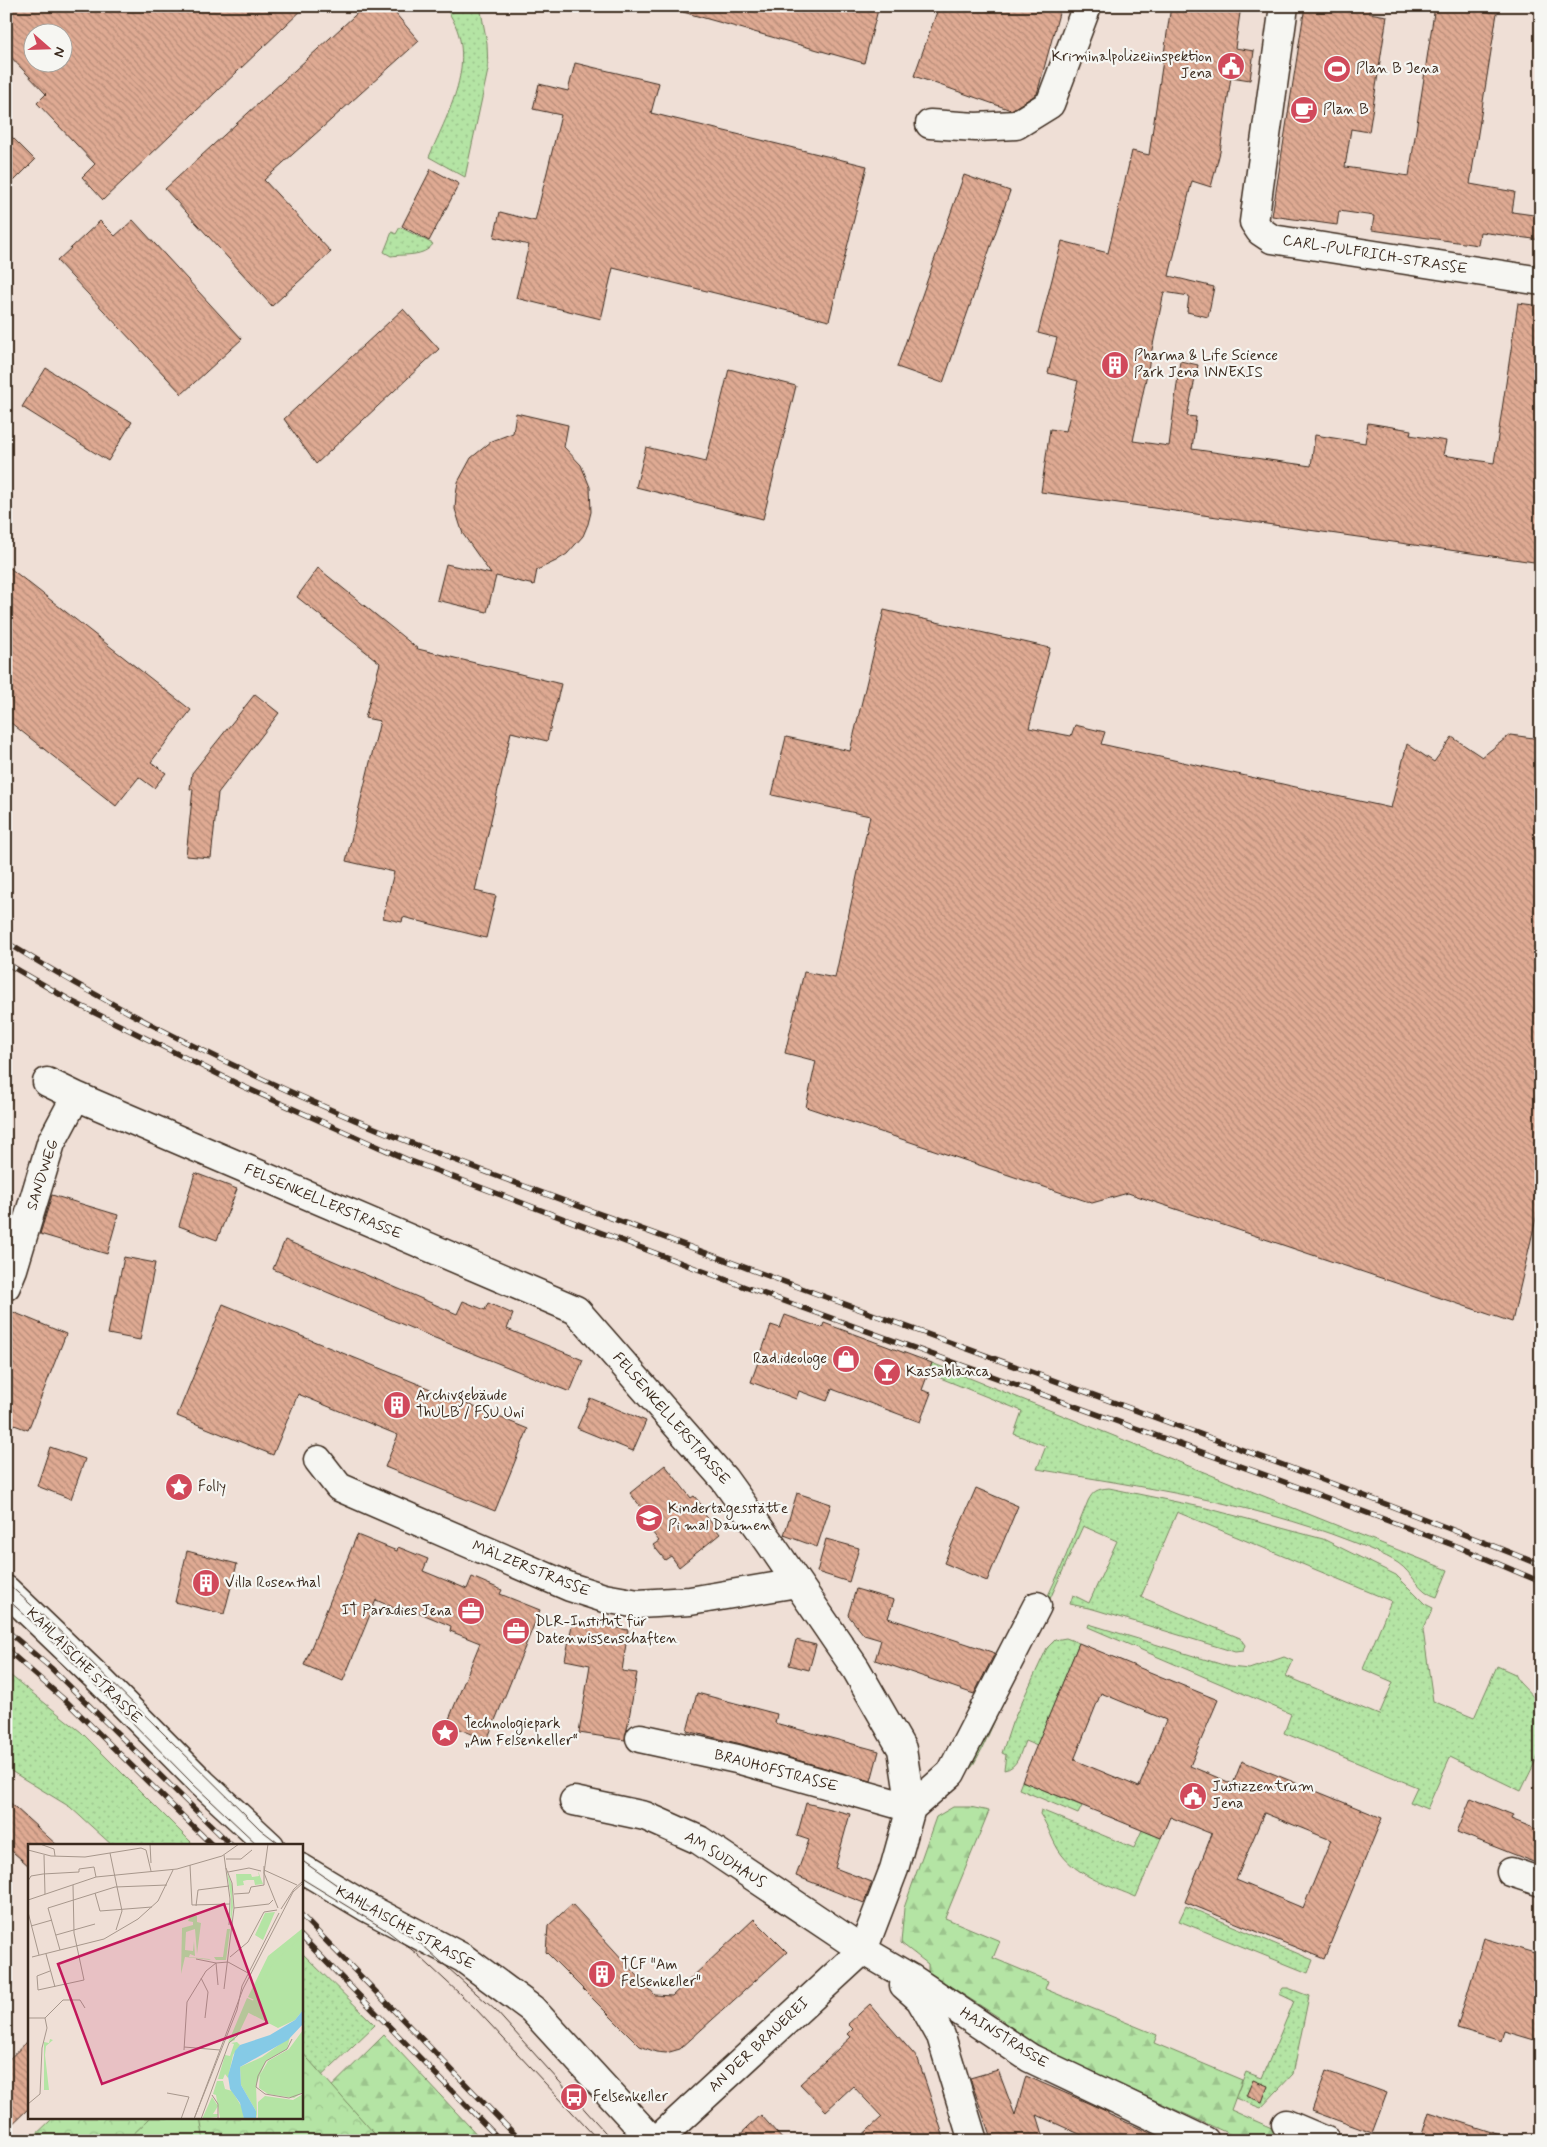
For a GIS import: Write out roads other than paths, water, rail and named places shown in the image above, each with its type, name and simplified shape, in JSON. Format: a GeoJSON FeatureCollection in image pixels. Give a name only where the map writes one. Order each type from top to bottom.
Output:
{"type":"FeatureCollection","features":[{"type":"Feature","properties":{"kind":"street"},"geometry":{"type":"LineString","coordinates":[[930,124],[976,127],[1016,125],[1050,104],[1087,6]]}},
{"type":"Feature","properties":{"kind":"street","name":"CARL-PULFRICH-STRASSE"},"geometry":{"type":"LineString","coordinates":[[1284,6],[1254,222],[1260,231],[1272,239],[1541,280]]}},
{"type":"Feature","properties":{"kind":"street","name":"FELSENKELLERSTRASSE"},"geometry":{"type":"LineString","coordinates":[[47,1082],[576,1310],[724,1479],[856,1669],[902,1748],[911,1808],[894,1869],[862,1950]]}},
{"type":"Feature","properties":{"kind":"street","name":"SANDWEG"},"geometry":{"type":"LineString","coordinates":[[6,1286],[13,1270],[51,1144],[76,1096]]}},
{"type":"Feature","properties":{"kind":"street","name":"MÄLZERSTRASSE"},"geometry":{"type":"LineString","coordinates":[[318,1460],[339,1487],[570,1588],[604,1598],[638,1604],[690,1601],[797,1583]]}},
{"type":"Feature","properties":{"kind":"street","name":"KAHLAISCHE STRASSE"},"geometry":{"type":"LineString","coordinates":[[6,1590],[102,1682],[202,1783],[268,1844]]}},
{"type":"Feature","properties":{"kind":"street"},"geometry":{"type":"LineString","coordinates":[[911,1808],[951,1773],[1037,1606]]}},
{"type":"Feature","properties":{"kind":"street","name":"BRAUHOFSTRASSE"},"geometry":{"type":"LineString","coordinates":[[640,1738],[737,1759],[911,1808]]}},
{"type":"Feature","properties":{"kind":"street","name":"AM SUDHAUS"},"geometry":{"type":"LineString","coordinates":[[574,1801],[645,1816],[699,1840],[862,1950]]}},
{"type":"Feature","properties":{"kind":"street","name":"KAHLAISCHE STRASSE"},"geometry":{"type":"LineString","coordinates":[[302,1869],[366,1907],[463,1958],[532,2009],[654,2141]]}},
{"type":"Feature","properties":{"kind":"street"},"geometry":{"type":"LineString","coordinates":[[1511,1872],[1541,1882]]}},
{"type":"Feature","properties":{"kind":"street"},"geometry":{"type":"LineString","coordinates":[[862,1950],[920,1999],[941,2036],[973,2141]]}},
{"type":"Feature","properties":{"kind":"street","name":"AN DER BRAUEREI"},"geometry":{"type":"LineString","coordinates":[[654,2141],[862,1950]]}},
{"type":"Feature","properties":{"kind":"street","name":"HAINSTRASSE"},"geometry":{"type":"LineString","coordinates":[[862,1950],[910,1977],[1030,2058],[1206,2141]]}},
{"type":"Feature","properties":{"kind":"street"},"geometry":{"type":"LineString","coordinates":[[1286,2124],[1326,2141]]}},
{"type":"Feature","properties":{"kind":"tram line"},"geometry":{"type":"LineString","coordinates":[[6,1582],[64,1635],[260,1829],[279,1844]]}},
{"type":"Feature","properties":{"kind":"tram line"},"geometry":{"type":"LineString","coordinates":[[6,1598],[38,1627],[193,1784],[257,1844]]}},
{"type":"Feature","properties":{"kind":"tram line"},"geometry":{"type":"LineString","coordinates":[[302,1861],[420,1943],[495,2010],[613,2141]]}},
{"type":"Feature","properties":{"kind":"tram line"},"geometry":{"type":"LineString","coordinates":[[302,1879],[386,1930],[416,1953],[475,2008],[599,2141]]}},
{"type":"Feature","properties":{"kind":"railway"},"geometry":{"type":"LineString","coordinates":[[6,942],[90,992],[177,1038],[355,1120],[514,1182],[1217,1440],[1541,1565]]}},
{"type":"Feature","properties":{"kind":"railway"},"geometry":{"type":"LineString","coordinates":[[6,963],[73,1002],[242,1086],[408,1160],[748,1288],[1279,1480],[1461,1548],[1541,1582]]}},
{"type":"Feature","properties":{"kind":"railway"},"geometry":{"type":"LineString","coordinates":[[6,1630],[51,1668],[230,1844]]}},
{"type":"Feature","properties":{"kind":"railway"},"geometry":{"type":"LineString","coordinates":[[6,1649],[67,1702],[211,1844]]}},
{"type":"Feature","properties":{"kind":"railway"},"geometry":{"type":"LineString","coordinates":[[302,1916],[521,2141]]}},
{"type":"Feature","properties":{"kind":"railway"},"geometry":{"type":"LineString","coordinates":[[302,1937],[501,2141]]}},
{"type":"Feature","properties":{"kind":"place","name":"Kriminalpolizeiinspektion Jena"},"geometry":{"type":"Point","coordinates":[1231,66]}},
{"type":"Feature","properties":{"kind":"place","name":"Plan B Jena"},"geometry":{"type":"Point","coordinates":[1337,69]}},
{"type":"Feature","properties":{"kind":"place","name":"Plan B"},"geometry":{"type":"Point","coordinates":[1304,110]}},
{"type":"Feature","properties":{"kind":"place","name":"Pharma & Life Science Park Jena INNEXIS"},"geometry":{"type":"Point","coordinates":[1115,365]}},
{"type":"Feature","properties":{"kind":"place","name":"Rad.ideologe"},"geometry":{"type":"Point","coordinates":[846,1359]}},
{"type":"Feature","properties":{"kind":"place","name":"Kassablanca"},"geometry":{"type":"Point","coordinates":[887,1372]}},
{"type":"Feature","properties":{"kind":"place","name":"Archivgebäude ThULB / FSU Uni"},"geometry":{"type":"Point","coordinates":[397,1405]}},
{"type":"Feature","properties":{"kind":"place","name":"Folly"},"geometry":{"type":"Point","coordinates":[179,1487]}},
{"type":"Feature","properties":{"kind":"place","name":"Kindertagesstätte Pi mal Daumen"},"geometry":{"type":"Point","coordinates":[649,1518]}},
{"type":"Feature","properties":{"kind":"place","name":"Villa Rosenthal"},"geometry":{"type":"Point","coordinates":[206,1583]}},
{"type":"Feature","properties":{"kind":"place","name":"IT Paradies Jena"},"geometry":{"type":"Point","coordinates":[471,1611]}},
{"type":"Feature","properties":{"kind":"place","name":"DLR-Institut für Datenwissenschaften"},"geometry":{"type":"Point","coordinates":[516,1631]}},
{"type":"Feature","properties":{"kind":"place","name":"Technologiepark „Am Felsenkeller“"},"geometry":{"type":"Point","coordinates":[445,1733]}},
{"type":"Feature","properties":{"kind":"place","name":"Justizzentrum Jena"},"geometry":{"type":"Point","coordinates":[1193,1796]}},
{"type":"Feature","properties":{"kind":"place","name":"TCF \"Am Felsenkeller\""},"geometry":{"type":"Point","coordinates":[602,1974]}},
{"type":"Feature","properties":{"kind":"place","name":"Felsenkeller"},"geometry":{"type":"Point","coordinates":[574,2097]}}]}
